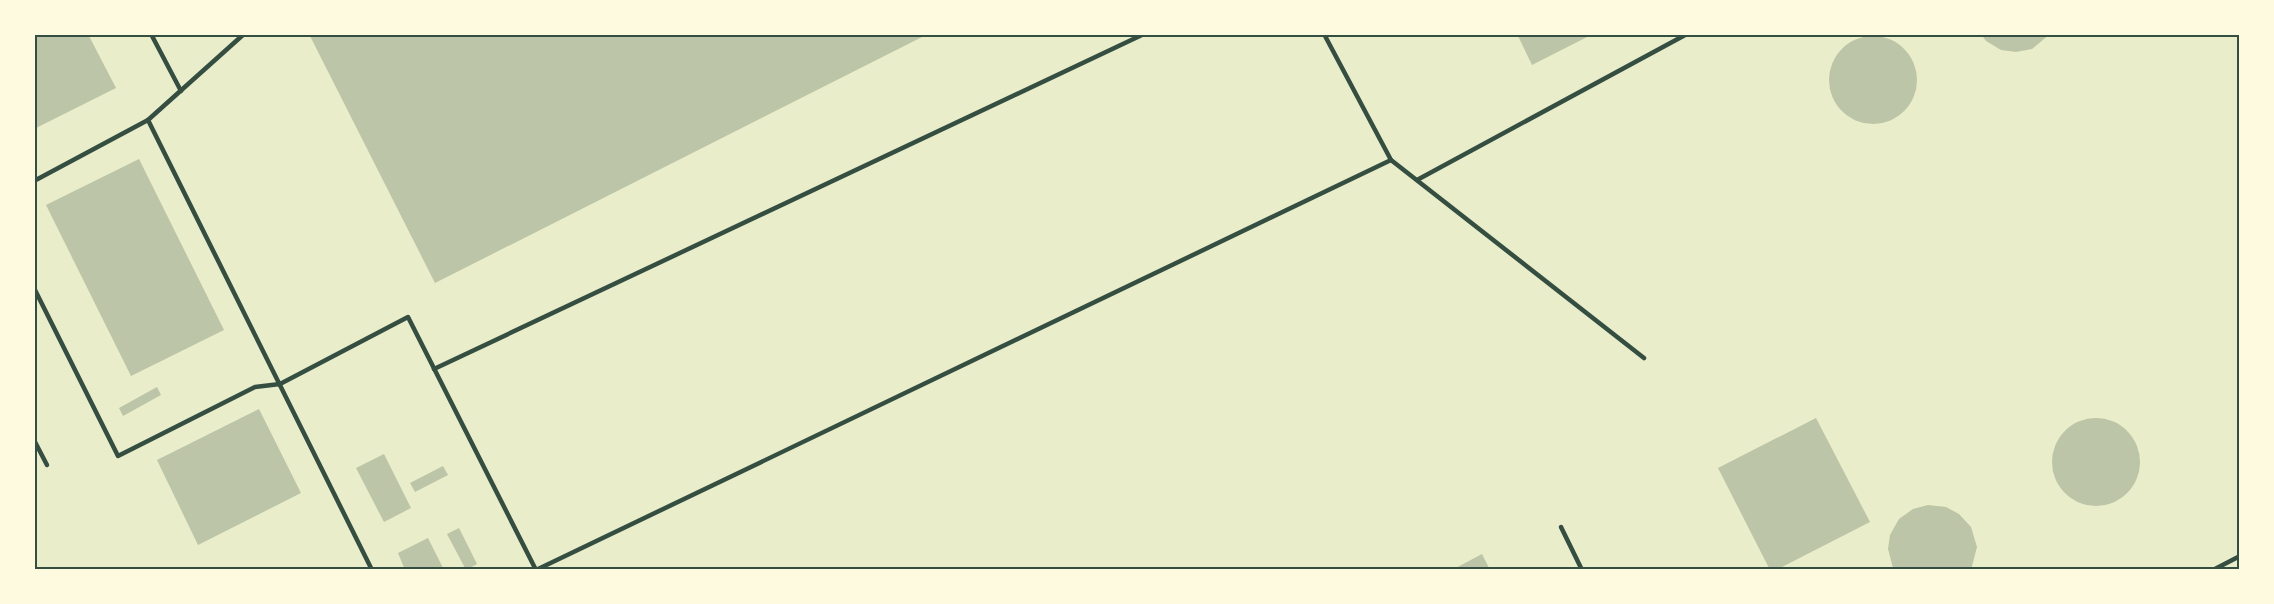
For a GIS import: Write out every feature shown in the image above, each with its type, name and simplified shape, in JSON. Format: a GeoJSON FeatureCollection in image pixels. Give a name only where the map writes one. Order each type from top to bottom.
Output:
{"type":"FeatureCollection","features":[{"type":"Feature","properties":{"kind":"lane"},"geometry":{"type":"LineString","coordinates":[[151,34],[181,91]]}},
{"type":"Feature","properties":{"kind":"lane"},"geometry":{"type":"LineString","coordinates":[[34,181],[148,120],[244,34]]}},
{"type":"Feature","properties":{"kind":"lane"},"geometry":{"type":"LineString","coordinates":[[434,369],[1144,34]]}},
{"type":"Feature","properties":{"kind":"lane"},"geometry":{"type":"LineString","coordinates":[[1324,34],[1391,160],[1644,358]]}},
{"type":"Feature","properties":{"kind":"lane"},"geometry":{"type":"LineString","coordinates":[[1417,180],[1687,34]]}},
{"type":"Feature","properties":{"kind":"lane"},"geometry":{"type":"LineString","coordinates":[[148,120],[372,570]]}},
{"type":"Feature","properties":{"kind":"lane"},"geometry":{"type":"LineString","coordinates":[[34,288],[118,456],[255,387],[280,384],[408,317],[536,570],[1391,160]]}},
{"type":"Feature","properties":{"kind":"lane"},"geometry":{"type":"LineString","coordinates":[[34,440],[47,465]]}},
{"type":"Feature","properties":{"kind":"lane"},"geometry":{"type":"LineString","coordinates":[[1561,527],[1582,570]]}},
{"type":"Feature","properties":{"kind":"lane"},"geometry":{"type":"LineString","coordinates":[[2213,570],[2240,556]]}},
{"type":"Feature","properties":{"kind":"building"},"geometry":{"type":"Polygon","coordinates":[[[34,34],[88,34],[116,88],[34,129],[34,34]]]}},
{"type":"Feature","properties":{"kind":"building"},"geometry":{"type":"Polygon","coordinates":[[[309,34],[928,34],[435,283],[309,34]]]}},
{"type":"Feature","properties":{"kind":"building"},"geometry":{"type":"Polygon","coordinates":[[[1517,34],[1593,34],[1532,65],[1517,34]]]}},
{"type":"Feature","properties":{"kind":"building"},"geometry":{"type":"Polygon","coordinates":[[[1981,34],[2050,34],[2032,49],[2016,52],[2001,50],[1986,41],[1981,34]]]}},
{"type":"Feature","properties":{"kind":"building"},"geometry":{"type":"Polygon","coordinates":[[[1873,36],[1890,40],[1904,49],[1913,63],[1917,80],[1913,97],[1904,111],[1890,120],[1873,124],[1856,120],[1842,111],[1833,97],[1829,80],[1833,63],[1842,49],[1856,40],[1873,36]]]}},
{"type":"Feature","properties":{"kind":"building"},"geometry":{"type":"Polygon","coordinates":[[[139,159],[224,330],[131,376],[46,205],[139,159]]]}},
{"type":"Feature","properties":{"kind":"building"},"geometry":{"type":"Polygon","coordinates":[[[157,387],[161,395],[123,416],[119,408],[157,387]]]}},
{"type":"Feature","properties":{"kind":"building"},"geometry":{"type":"Polygon","coordinates":[[[259,409],[301,493],[198,545],[157,460],[259,409]]]}},
{"type":"Feature","properties":{"kind":"building"},"geometry":{"type":"Polygon","coordinates":[[[1816,418],[1870,522],[1776,570],[1770,570],[1718,468],[1816,418]]]}},
{"type":"Feature","properties":{"kind":"building"},"geometry":{"type":"Polygon","coordinates":[[[2096,418],[2113,421],[2127,431],[2137,445],[2140,462],[2137,479],[2127,493],[2113,503],[2096,506],[2079,503],[2065,493],[2055,479],[2052,462],[2055,445],[2065,431],[2079,421],[2096,418]]]}},
{"type":"Feature","properties":{"kind":"building"},"geometry":{"type":"Polygon","coordinates":[[[384,454],[411,508],[384,522],[356,468],[384,454]]]}},
{"type":"Feature","properties":{"kind":"building"},"geometry":{"type":"Polygon","coordinates":[[[443,466],[448,475],[415,492],[410,483],[443,466]]]}},
{"type":"Feature","properties":{"kind":"building"},"geometry":{"type":"Polygon","coordinates":[[[1928,505],[1946,507],[1959,514],[1971,527],[1977,547],[1971,570],[1893,568],[1888,549],[1890,535],[1899,519],[1913,509],[1928,505]]]}},
{"type":"Feature","properties":{"kind":"building"},"geometry":{"type":"Polygon","coordinates":[[[459,528],[477,564],[466,570],[447,534],[459,528]]]}},
{"type":"Feature","properties":{"kind":"building"},"geometry":{"type":"Polygon","coordinates":[[[428,538],[444,570],[405,570],[398,553],[428,538]]]}},
{"type":"Feature","properties":{"kind":"building"},"geometry":{"type":"Polygon","coordinates":[[[1482,554],[1490,570],[1452,570],[1482,554]]]}}]}
